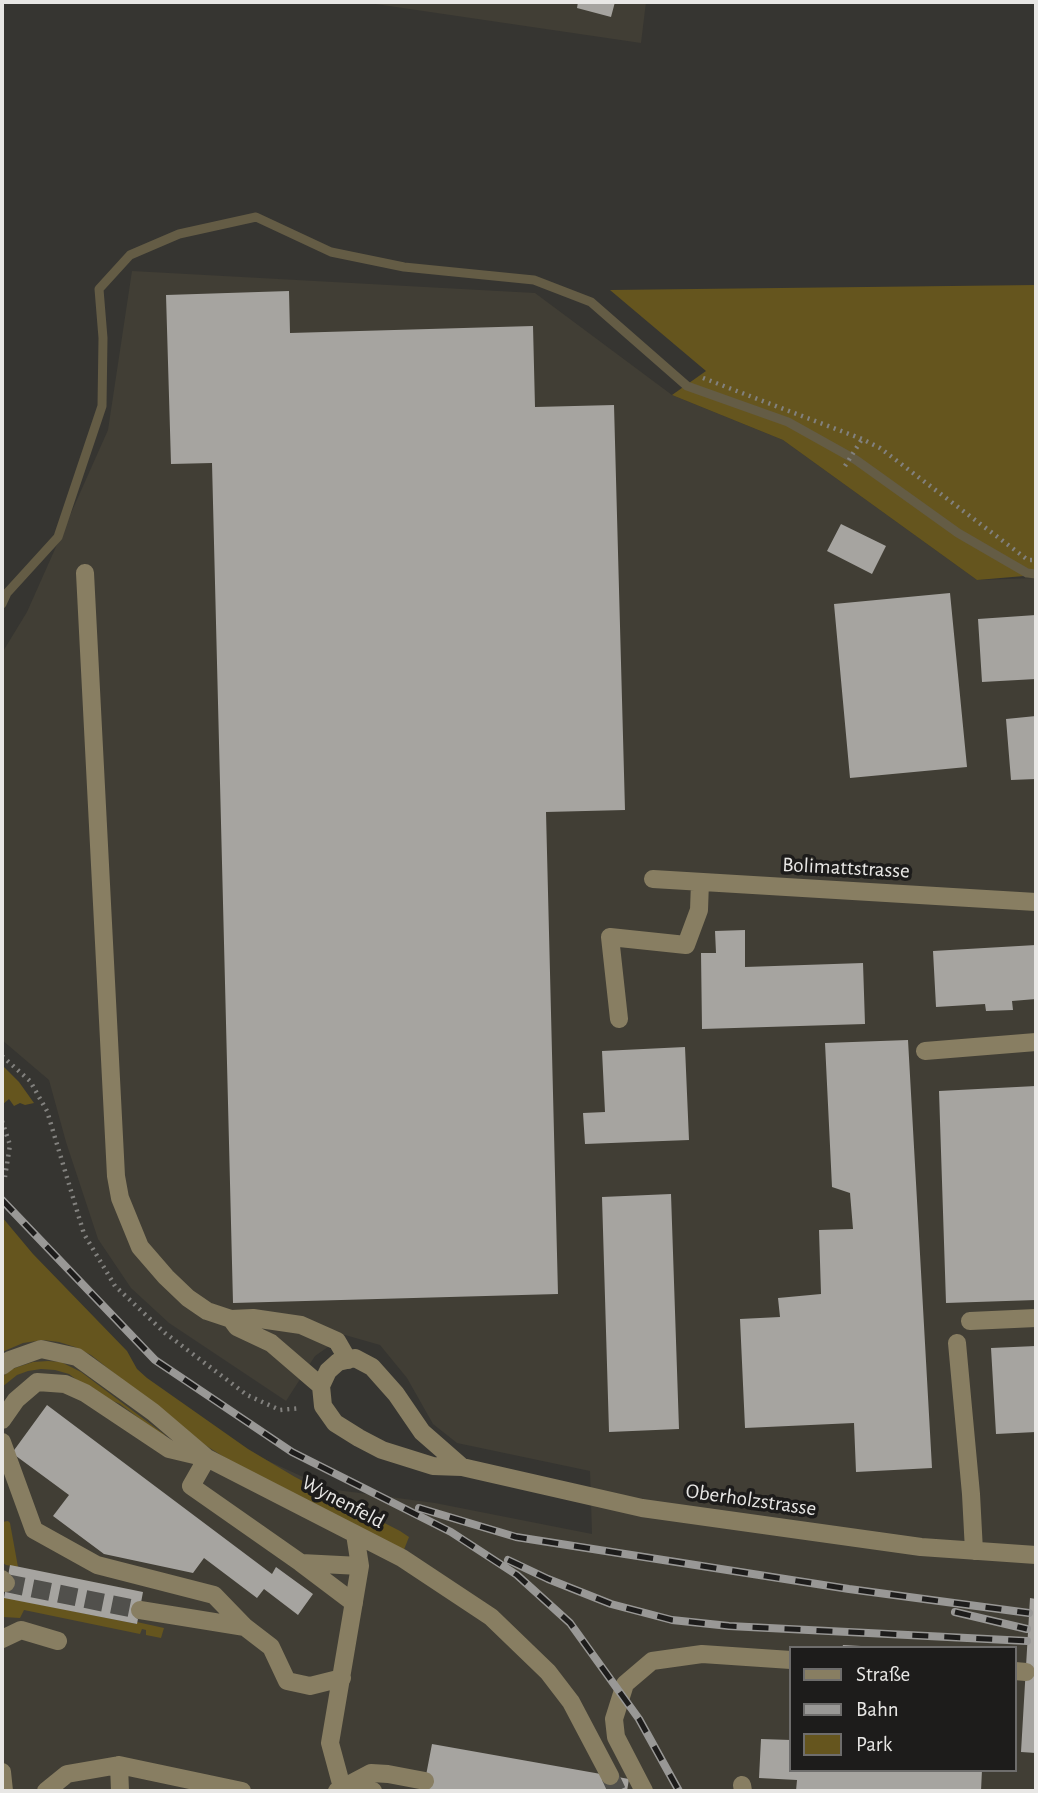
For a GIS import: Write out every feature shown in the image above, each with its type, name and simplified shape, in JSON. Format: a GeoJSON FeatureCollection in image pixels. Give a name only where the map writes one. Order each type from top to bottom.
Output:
{"type":"FeatureCollection","features":[{"type":"Feature","properties":{"kind":"street"},"geometry":{"type":"LineString","coordinates":[[85,573],[116,1176],[120,1198],[140,1247],[188,1298],[207,1311],[231,1319],[253,1318],[301,1325],[337,1341],[348,1360],[338,1362],[328,1371],[321,1387],[271,1343],[237,1327],[231,1319]]}},
{"type":"Feature","properties":{"kind":"street","name":"Bolimattstrasse"},"geometry":{"type":"LineString","coordinates":[[653,879],[1036,902]]}},
{"type":"Feature","properties":{"kind":"street"},"geometry":{"type":"LineString","coordinates":[[619,1019],[610,937],[686,945],[699,910],[700,882]]}},
{"type":"Feature","properties":{"kind":"street"},"geometry":{"type":"LineString","coordinates":[[925,1051],[1036,1042]]}},
{"type":"Feature","properties":{"kind":"street"},"geometry":{"type":"LineString","coordinates":[[970,1321],[1036,1318]]}},
{"type":"Feature","properties":{"kind":"street"},"geometry":{"type":"LineString","coordinates":[[957,1343],[974,1551]]}},
{"type":"Feature","properties":{"kind":"street","name":"Wynenfeld"},"geometry":{"type":"LineString","coordinates":[[2,1366],[10,1360],[41,1349],[78,1357],[153,1412],[207,1458],[422,1571],[491,1617],[548,1672],[571,1702],[610,1776]]}},
{"type":"Feature","properties":{"kind":"street","name":"Oberholzstrasse"},"geometry":{"type":"LineString","coordinates":[[348,1360],[355,1358],[372,1367],[396,1394],[422,1432],[462,1467]]}},
{"type":"Feature","properties":{"kind":"street"},"geometry":{"type":"LineString","coordinates":[[2,1420],[16,1400],[37,1382],[65,1384],[85,1393],[169,1449],[207,1458],[191,1486],[354,1603]]}},
{"type":"Feature","properties":{"kind":"street","name":"Oberholzstrasse"},"geometry":{"type":"LineString","coordinates":[[321,1387],[323,1406],[335,1423],[382,1450],[433,1466],[462,1467],[642,1508],[922,1547],[1036,1555]]}},
{"type":"Feature","properties":{"kind":"street"},"geometry":{"type":"LineString","coordinates":[[2,1443],[34,1530],[97,1565],[214,1594],[245,1627],[271,1647],[287,1681],[310,1686],[341,1678]]}},
{"type":"Feature","properties":{"kind":"street"},"geometry":{"type":"LineString","coordinates":[[341,1790],[330,1743],[360,1566],[355,1534]]}},
{"type":"Feature","properties":{"kind":"street"},"geometry":{"type":"LineString","coordinates":[[301,1563],[360,1566]]}},
{"type":"Feature","properties":{"kind":"street"},"geometry":{"type":"LineString","coordinates":[[140,1610],[245,1627]]}},
{"type":"Feature","properties":{"kind":"street"},"geometry":{"type":"LineString","coordinates":[[2,1639],[21,1630],[58,1641]]}},
{"type":"Feature","properties":{"kind":"street"},"geometry":{"type":"LineString","coordinates":[[644,1791],[616,1737],[614,1719],[625,1684],[652,1661],[690,1655],[790,1660]]}},
{"type":"Feature","properties":{"kind":"street"},"geometry":{"type":"LineString","coordinates":[[119,1766],[120,1791]]}},
{"type":"Feature","properties":{"kind":"street"},"geometry":{"type":"LineString","coordinates":[[46,1791],[67,1774],[119,1766],[242,1791]]}},
{"type":"Feature","properties":{"kind":"street"},"geometry":{"type":"LineString","coordinates":[[2,1772],[4,1791]]}},
{"type":"Feature","properties":{"kind":"street"},"geometry":{"type":"LineString","coordinates":[[341,1790],[370,1773],[425,1781]]}},
{"type":"Feature","properties":{"kind":"street"},"geometry":{"type":"LineString","coordinates":[[341,1790],[373,1791]]}},
{"type":"Feature","properties":{"kind":"path"},"geometry":{"type":"LineString","coordinates":[[703,378],[880,448],[1028,560],[1036,560]]}},
{"type":"Feature","properties":{"kind":"path"},"geometry":{"type":"LineString","coordinates":[[845,466],[862,439]]}},
{"type":"Feature","properties":{"kind":"path"},"geometry":{"type":"LineString","coordinates":[[2,1121],[9,1145],[5,1177]]}},
{"type":"Feature","properties":{"kind":"shaded area"},"geometry":{"type":"Polygon","coordinates":[[[362,2],[646,2],[641,43],[362,2]]]}},
{"type":"Feature","properties":{"kind":"shaded area"},"geometry":{"type":"Polygon","coordinates":[[[132,271],[535,293],[672,395],[783,440],[977,580],[1036,578],[1036,1791],[2,1791],[2,1237],[154,1386],[249,1452],[329,1489],[435,1503],[592,1534],[590,1471],[457,1443],[433,1424],[407,1378],[380,1345],[345,1335],[315,1356],[286,1401],[169,1323],[131,1288],[98,1239],[49,1080],[2,1040],[2,653],[27,612],[108,430],[132,271]]]}},
{"type":"Feature","properties":{"kind":"green space"},"geometry":{"type":"Polygon","coordinates":[[[1036,285],[1036,575],[977,580],[783,440],[672,395],[706,371],[610,290],[1036,285]]]}},
{"type":"Feature","properties":{"kind":"green space"},"geometry":{"type":"Polygon","coordinates":[[[2,1065],[34,1103],[14,1106],[9,1099],[2,1105],[2,1065]]]}},
{"type":"Feature","properties":{"kind":"green space"},"geometry":{"type":"Polygon","coordinates":[[[2,1217],[33,1254],[127,1351],[137,1369],[147,1378],[248,1449],[409,1537],[403,1552],[246,1471],[205,1445],[91,1355],[75,1347],[43,1340],[23,1343],[2,1352],[2,1217]]]}},
{"type":"Feature","properties":{"kind":"green space"},"geometry":{"type":"Polygon","coordinates":[[[33,1362],[61,1362],[81,1372],[165,1435],[164,1437],[120,1404],[94,1393],[69,1374],[55,1370],[28,1371],[17,1375],[2,1387],[2,1377],[12,1369],[33,1362]]]}},
{"type":"Feature","properties":{"kind":"green space"},"geometry":{"type":"Polygon","coordinates":[[[8,1521],[18,1567],[2,1562],[2,1522],[8,1521]]]}},
{"type":"Feature","properties":{"kind":"green space"},"geometry":{"type":"Polygon","coordinates":[[[2,1597],[164,1628],[161,1638],[146,1635],[146,1630],[142,1629],[140,1634],[24,1610],[20,1618],[3,1617],[2,1597]]]}},
{"type":"Feature","properties":{"kind":"building"},"geometry":{"type":"Polygon","coordinates":[[[578,2],[615,2],[611,17],[577,8],[578,2]]]}},
{"type":"Feature","properties":{"kind":"building"},"geometry":{"type":"Polygon","coordinates":[[[289,291],[290,333],[533,326],[535,407],[614,405],[625,810],[546,812],[558,1294],[233,1303],[212,463],[171,464],[166,295],[289,291]]]}},
{"type":"Feature","properties":{"kind":"building"},"geometry":{"type":"Polygon","coordinates":[[[841,524],[886,546],[872,574],[827,551],[841,524]]]}},
{"type":"Feature","properties":{"kind":"building"},"geometry":{"type":"Polygon","coordinates":[[[950,593],[967,767],[850,778],[834,604],[950,593]]]}},
{"type":"Feature","properties":{"kind":"building"},"geometry":{"type":"Polygon","coordinates":[[[1036,615],[1036,679],[982,682],[978,619],[1036,615]]]}},
{"type":"Feature","properties":{"kind":"building"},"geometry":{"type":"Polygon","coordinates":[[[1036,716],[1036,779],[1011,780],[1006,719],[1036,716]]]}},
{"type":"Feature","properties":{"kind":"building"},"geometry":{"type":"Polygon","coordinates":[[[745,930],[745,967],[863,963],[865,1024],[702,1029],[701,953],[716,953],[715,931],[745,930]]]}},
{"type":"Feature","properties":{"kind":"building"},"geometry":{"type":"Polygon","coordinates":[[[1036,945],[1036,999],[1012,1001],[1013,1010],[986,1011],[985,1004],[936,1007],[933,951],[1036,945]]]}},
{"type":"Feature","properties":{"kind":"building"},"geometry":{"type":"Polygon","coordinates":[[[908,1040],[932,1468],[856,1472],[854,1423],[745,1428],[740,1319],[780,1317],[778,1298],[821,1294],[819,1230],[853,1229],[850,1193],[832,1187],[825,1043],[908,1040]]]}},
{"type":"Feature","properties":{"kind":"building"},"geometry":{"type":"Polygon","coordinates":[[[685,1047],[689,1140],[585,1144],[583,1113],[605,1112],[602,1051],[685,1047]]]}},
{"type":"Feature","properties":{"kind":"building"},"geometry":{"type":"Polygon","coordinates":[[[1036,1086],[1036,1300],[946,1303],[939,1091],[1036,1086]]]}},
{"type":"Feature","properties":{"kind":"building"},"geometry":{"type":"Polygon","coordinates":[[[671,1194],[679,1429],[609,1432],[602,1197],[671,1194]]]}},
{"type":"Feature","properties":{"kind":"building"},"geometry":{"type":"Polygon","coordinates":[[[1036,1346],[1036,1432],[996,1434],[991,1348],[1036,1346]]]}},
{"type":"Feature","properties":{"kind":"building"},"geometry":{"type":"Polygon","coordinates":[[[47,1405],[272,1574],[276,1567],[313,1594],[298,1615],[264,1589],[257,1598],[204,1558],[193,1573],[104,1554],[53,1516],[69,1495],[12,1453],[47,1405]]]}},
{"type":"Feature","properties":{"kind":"building"},"geometry":{"type":"Polygon","coordinates":[[[10,1565],[143,1592],[137,1624],[4,1598],[10,1565]]]}},
{"type":"Feature","properties":{"kind":"building"},"geometry":{"type":"Polygon","coordinates":[[[1030,1598],[1036,1599],[1036,1753],[1021,1752],[1030,1598]]]}},
{"type":"Feature","properties":{"kind":"building"},"geometry":{"type":"Polygon","coordinates":[[[761,1739],[790,1740],[790,1772],[982,1772],[981,1791],[796,1791],[797,1780],[759,1778],[761,1739]]]}},
{"type":"Feature","properties":{"kind":"building"},"geometry":{"type":"Polygon","coordinates":[[[432,1744],[629,1779],[627,1791],[423,1791],[432,1744]]]}},
{"type":"Feature","properties":{"kind":"waterway"},"geometry":{"type":"LineString","coordinates":[[2,604],[7,593],[58,537],[102,406],[103,338],[99,289],[130,255],[179,234],[256,217],[331,252],[404,267],[534,280],[591,302],[687,386],[788,422],[856,460],[958,533],[1027,573],[1036,574]]}},
{"type":"Feature","properties":{"kind":"tunnel"},"geometry":{"type":"LineString","coordinates":[[6,1583],[140,1610]]}},
{"type":"Feature","properties":{"kind":"tunnel"},"geometry":{"type":"LineString","coordinates":[[610,1776],[617,1791]]}},
{"type":"Feature","properties":{"kind":"railway"},"geometry":{"type":"LineString","coordinates":[[2,1200],[155,1360],[292,1452],[451,1532],[517,1575],[570,1623],[639,1719],[679,1791]]}},
{"type":"Feature","properties":{"kind":"railway"},"geometry":{"type":"LineString","coordinates":[[419,1508],[516,1537],[849,1589],[1029,1613]]}},
{"type":"Feature","properties":{"kind":"railway"},"geometry":{"type":"LineString","coordinates":[[508,1560],[611,1604],[672,1620],[729,1626],[1027,1641]]}},
{"type":"Feature","properties":{"kind":"railway"},"geometry":{"type":"LineString","coordinates":[[955,1612],[1027,1629]]}}]}
